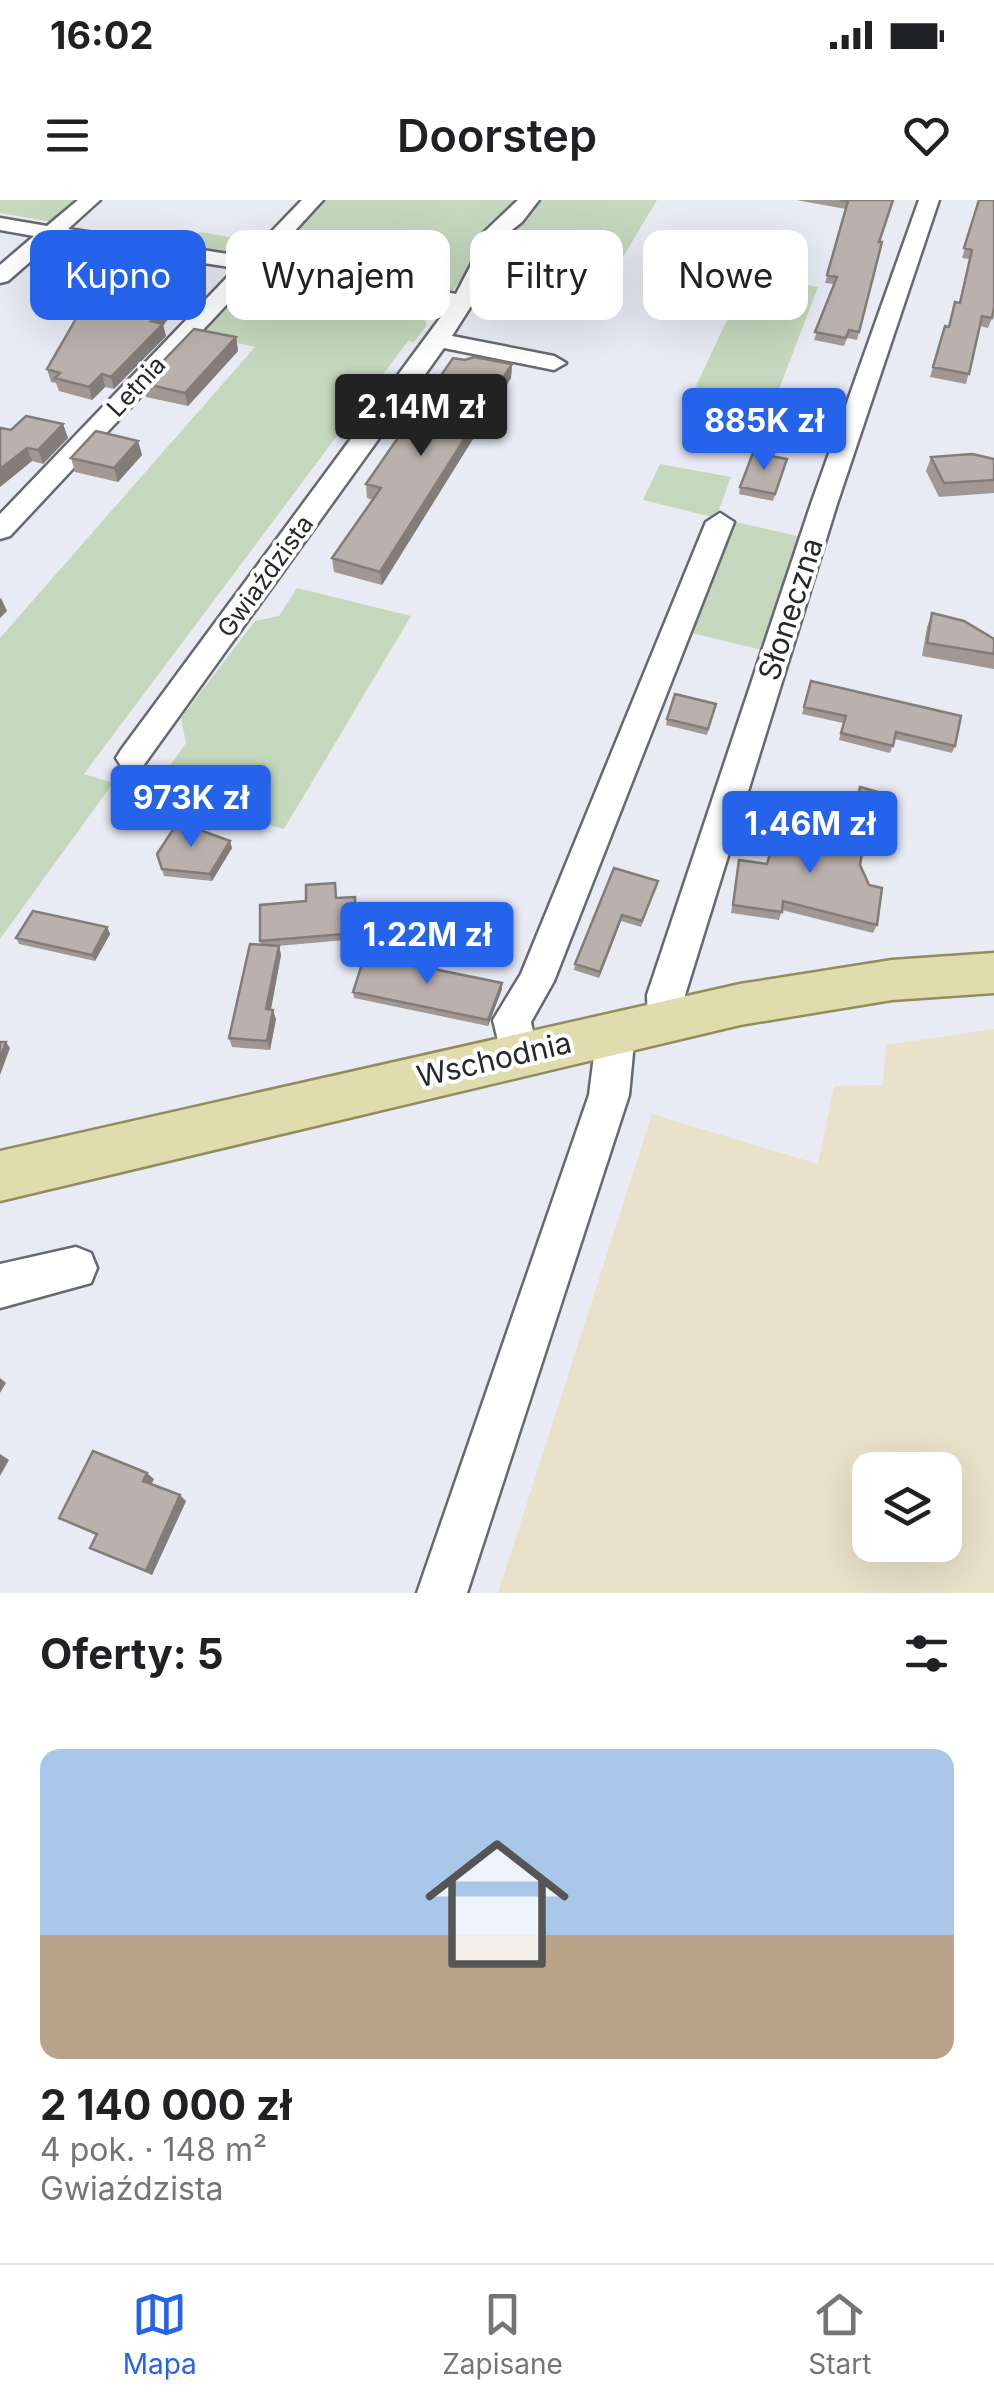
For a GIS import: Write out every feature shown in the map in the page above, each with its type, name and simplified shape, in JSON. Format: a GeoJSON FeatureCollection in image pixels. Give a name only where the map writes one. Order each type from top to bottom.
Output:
{"type":"FeatureCollection","features":[{"type":"Feature","properties":{"kind":"main road","name":"Wschodnia"},"geometry":{"type":"LineString","coordinates":[[0,1176],[667,1020],[876,981],[994,973]]}},
{"type":"Feature","properties":{"kind":"street"},"geometry":{"type":"LineString","coordinates":[[54,230],[90,200]]}},
{"type":"Feature","properties":{"kind":"street","name":"Letnia"},"geometry":{"type":"LineString","coordinates":[[284,230],[313,200]]}},
{"type":"Feature","properties":{"kind":"street","name":"Gwiaździsta"},"geometry":{"type":"LineString","coordinates":[[132,758],[438,340],[484,261],[489,238],[516,218],[528,200]]}},
{"type":"Feature","properties":{"kind":"street","name":"Słoneczna"},"geometry":{"type":"LineString","coordinates":[[667,1020],[666,995],[824,504],[929,200]]}},
{"type":"Feature","properties":{"kind":"street"},"geometry":{"type":"LineString","coordinates":[[0,224],[39,230]]}},
{"type":"Feature","properties":{"kind":"street"},"geometry":{"type":"LineString","coordinates":[[0,276],[30,251]]}},
{"type":"Feature","properties":{"kind":"street","name":"Letnia"},"geometry":{"type":"LineString","coordinates":[[0,530],[226,290]]}},
{"type":"Feature","properties":{"kind":"street"},"geometry":{"type":"LineString","coordinates":[[450,300],[463,302]]}},
{"type":"Feature","properties":{"kind":"street"},"geometry":{"type":"LineString","coordinates":[[438,340],[554,363]]}},
{"type":"Feature","properties":{"kind":"street"},"geometry":{"type":"LineString","coordinates":[[518,1053],[512,1020],[536,981],[720,522]]}},
{"type":"Feature","properties":{"kind":"street"},"geometry":{"type":"LineString","coordinates":[[442,1593],[610,1095],[616,1032]]}},
{"type":"Feature","properties":{"kind":"street"},"geometry":{"type":"LineString","coordinates":[[0,1286],[76,1268]]}},
{"type":"Feature","properties":{"kind":"shaded area"},"geometry":{"type":"Polygon","coordinates":[[[994,1029],[994,1593],[498,1593],[652,1114],[818,1164],[834,1086],[883,1085],[886,1045],[994,1029]]]}},
{"type":"Feature","properties":{"kind":"green space"},"geometry":{"type":"Polygon","coordinates":[[[0,200],[80,200],[53,222],[0,213],[0,200]]]}},
{"type":"Feature","properties":{"kind":"green space"},"geometry":{"type":"Polygon","coordinates":[[[320,200],[520,200],[498,230],[470,230],[470,267],[451,293],[450,230],[291,230],[320,200]]]}},
{"type":"Feature","properties":{"kind":"green space"},"geometry":{"type":"Polygon","coordinates":[[[535,200],[657,200],[623,257],[623,230],[506,230],[535,200]]]}},
{"type":"Feature","properties":{"kind":"green space"},"geometry":{"type":"Polygon","coordinates":[[[206,233],[226,236],[226,254],[206,252],[206,233]]]}},
{"type":"Feature","properties":{"kind":"green space"},"geometry":{"type":"Polygon","coordinates":[[[808,285],[818,287],[808,313],[808,285]]]}},
{"type":"Feature","properties":{"kind":"green space"},"geometry":{"type":"Polygon","coordinates":[[[226,299],[226,320],[425,320],[427,325],[414,342],[408,341],[84,774],[113,783],[0,939],[0,638],[255,347],[194,333],[226,299]]]}},
{"type":"Feature","properties":{"kind":"green space"},"geometry":{"type":"Polygon","coordinates":[[[727,320],[805,320],[771,410],[706,397],[689,401],[727,320]]]}},
{"type":"Feature","properties":{"kind":"green space"},"geometry":{"type":"Polygon","coordinates":[[[660,464],[731,477],[716,518],[643,500],[660,464]]]}},
{"type":"Feature","properties":{"kind":"green space"},"geometry":{"type":"Polygon","coordinates":[[[727,520],[806,538],[770,652],[683,631],[727,520]]]}},
{"type":"Feature","properties":{"kind":"green space"},"geometry":{"type":"Polygon","coordinates":[[[297,588],[411,616],[284,829],[151,792],[186,743],[181,718],[255,621],[279,616],[297,588]]]}},
{"type":"Feature","properties":{"kind":"building"},"geometry":{"type":"Polygon","coordinates":[[[840,200],[893,200],[879,242],[859,332],[849,330],[846,338],[815,332],[837,277],[827,275],[848,201],[840,200]]]}},
{"type":"Feature","properties":{"kind":"building"},"geometry":{"type":"Polygon","coordinates":[[[979,200],[994,200],[994,307],[992,318],[982,316],[969,374],[933,367],[955,302],[960,303],[972,250],[964,248],[979,200]]]}},
{"type":"Feature","properties":{"kind":"building"},"geometry":{"type":"Polygon","coordinates":[[[75,320],[152,320],[163,324],[111,377],[102,374],[89,387],[55,378],[60,373],[47,369],[75,320]]]}},
{"type":"Feature","properties":{"kind":"building"},"geometry":{"type":"Polygon","coordinates":[[[194,329],[236,337],[185,393],[142,383],[194,329]]]}},
{"type":"Feature","properties":{"kind":"building"},"geometry":{"type":"Polygon","coordinates":[[[474,357],[512,364],[380,572],[332,558],[381,488],[366,484],[453,358],[474,357]]]}},
{"type":"Feature","properties":{"kind":"building"},"geometry":{"type":"Polygon","coordinates":[[[26,416],[63,424],[38,450],[27,448],[0,469],[0,430],[11,430],[26,416]]]}},
{"type":"Feature","properties":{"kind":"building"},"geometry":{"type":"Polygon","coordinates":[[[96,431],[138,441],[114,468],[71,458],[96,431]]]}},
{"type":"Feature","properties":{"kind":"building"},"geometry":{"type":"Polygon","coordinates":[[[753,453],[787,459],[775,494],[740,487],[753,453]]]}},
{"type":"Feature","properties":{"kind":"building"},"geometry":{"type":"Polygon","coordinates":[[[972,454],[994,459],[994,480],[944,483],[931,457],[972,454]]]}},
{"type":"Feature","properties":{"kind":"building"},"geometry":{"type":"Polygon","coordinates":[[[932,613],[964,621],[994,639],[994,654],[927,643],[932,613]]]}},
{"type":"Feature","properties":{"kind":"building"},"geometry":{"type":"Polygon","coordinates":[[[811,681],[961,716],[955,746],[896,732],[893,746],[841,733],[846,716],[804,707],[811,681]]]}},
{"type":"Feature","properties":{"kind":"building"},"geometry":{"type":"Polygon","coordinates":[[[675,694],[716,704],[708,729],[667,719],[675,694]]]}},
{"type":"Feature","properties":{"kind":"building"},"geometry":{"type":"Polygon","coordinates":[[[860,787],[885,794],[878,823],[853,816],[860,787]]]}},
{"type":"Feature","properties":{"kind":"building"},"geometry":{"type":"Polygon","coordinates":[[[178,822],[230,841],[210,874],[162,869],[157,854],[178,822]]]}},
{"type":"Feature","properties":{"kind":"building"},"geometry":{"type":"Polygon","coordinates":[[[779,822],[864,842],[860,865],[869,885],[882,888],[877,925],[783,901],[782,912],[733,905],[739,860],[767,864],[779,822]]]}},
{"type":"Feature","properties":{"kind":"building"},"geometry":{"type":"Polygon","coordinates":[[[614,868],[658,881],[642,921],[622,915],[600,972],[575,964],[614,868]]]}},
{"type":"Feature","properties":{"kind":"building"},"geometry":{"type":"Polygon","coordinates":[[[335,883],[336,898],[355,897],[356,933],[260,941],[260,905],[306,901],[306,885],[335,883]]]}},
{"type":"Feature","properties":{"kind":"building"},"geometry":{"type":"Polygon","coordinates":[[[33,911],[107,927],[92,955],[16,938],[33,911]]]}},
{"type":"Feature","properties":{"kind":"building"},"geometry":{"type":"Polygon","coordinates":[[[250,944],[279,946],[266,1009],[273,1010],[267,1041],[229,1038],[250,944]]]}},
{"type":"Feature","properties":{"kind":"building"},"geometry":{"type":"Polygon","coordinates":[[[365,955],[502,983],[488,1020],[353,992],[365,955]]]}},
{"type":"Feature","properties":{"kind":"building"},"geometry":{"type":"Polygon","coordinates":[[[93,1451],[147,1473],[143,1481],[180,1495],[146,1571],[90,1548],[97,1534],[59,1518],[93,1451]]]}}]}
